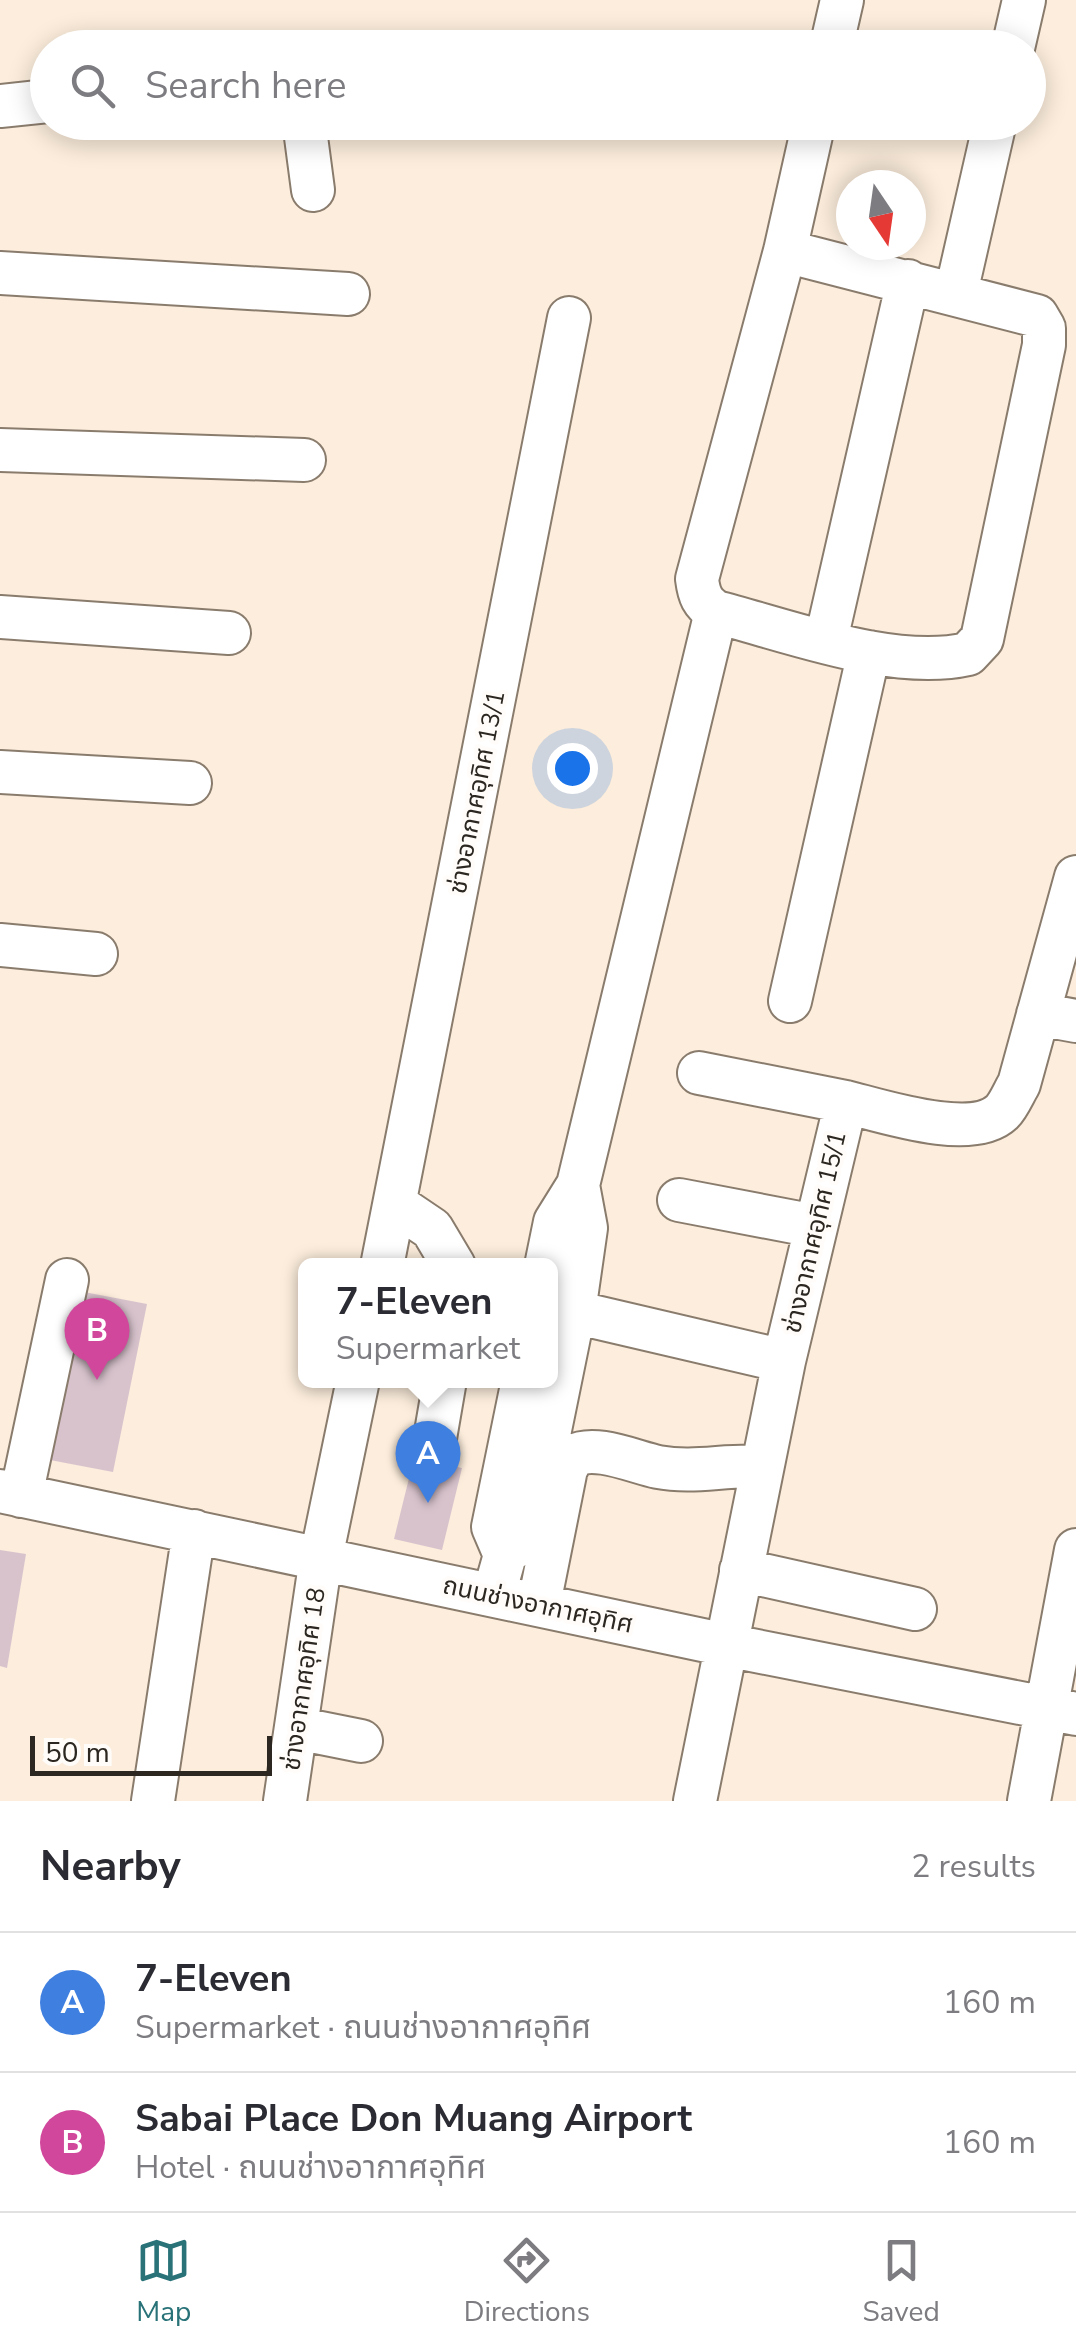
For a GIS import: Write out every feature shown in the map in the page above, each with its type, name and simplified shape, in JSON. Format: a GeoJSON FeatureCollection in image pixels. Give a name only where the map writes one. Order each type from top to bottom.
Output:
{"type":"FeatureCollection","features":[{"type":"Feature","properties":{"kind":"street"},"geometry":{"type":"LineString","coordinates":[[835,30],[842,0]]}},
{"type":"Feature","properties":{"kind":"street"},"geometry":{"type":"LineString","coordinates":[[1017,30],[1024,0]]}},
{"type":"Feature","properties":{"kind":"street"},"geometry":{"type":"LineString","coordinates":[[0,106],[30,103]]}},
{"type":"Feature","properties":{"kind":"street"},"geometry":{"type":"LineString","coordinates":[[307,140],[314,190]]}},
{"type":"Feature","properties":{"kind":"street"},"geometry":{"type":"LineString","coordinates":[[785,251],[1037,316],[1044,328],[1044,345],[982,639],[968,654],[926,659],[869,652],[716,612],[704,604],[697,579],[785,251],[810,140]]}},
{"type":"Feature","properties":{"kind":"street"},"geometry":{"type":"LineString","coordinates":[[956,293],[991,140]]}},
{"type":"Feature","properties":{"kind":"street"},"geometry":{"type":"LineString","coordinates":[[0,272],[348,294]]}},
{"type":"Feature","properties":{"kind":"street"},"geometry":{"type":"LineString","coordinates":[[826,640],[908,281]]}},
{"type":"Feature","properties":{"kind":"street","name":"ช่างอากาศอุทิศ 13/1"},"geometry":{"type":"LineString","coordinates":[[384,1258],[569,318]]}},
{"type":"Feature","properties":{"kind":"street"},"geometry":{"type":"LineString","coordinates":[[0,450],[304,460]]}},
{"type":"Feature","properties":{"kind":"street"},"geometry":{"type":"LineString","coordinates":[[548,1258],[555,1222],[578,1185],[716,612]]}},
{"type":"Feature","properties":{"kind":"street"},"geometry":{"type":"LineString","coordinates":[[0,617],[229,632]]}},
{"type":"Feature","properties":{"kind":"street"},"geometry":{"type":"LineString","coordinates":[[790,1001],[869,652]]}},
{"type":"Feature","properties":{"kind":"street"},"geometry":{"type":"LineString","coordinates":[[0,772],[190,783]]}},
{"type":"Feature","properties":{"kind":"street","name":"ช่างอากาศอุทิศ 15/1"},"geometry":{"type":"LineString","coordinates":[[695,1801],[784,1361],[846,1102],[918,1119],[968,1124],[986,1121],[1002,1112],[1057,1018],[1076,878]]}},
{"type":"Feature","properties":{"kind":"street"},"geometry":{"type":"LineString","coordinates":[[0,945],[96,954]]}},
{"type":"Feature","properties":{"kind":"street"},"geometry":{"type":"LineString","coordinates":[[699,1073],[846,1102]]}},
{"type":"Feature","properties":{"kind":"street"},"geometry":{"type":"LineString","coordinates":[[499,1574],[529,1534],[574,1312],[586,1228],[578,1185]]}},
{"type":"Feature","properties":{"kind":"street"},"geometry":{"type":"LineString","coordinates":[[679,1200],[816,1226]]}},
{"type":"Feature","properties":{"kind":"street"},"geometry":{"type":"LineString","coordinates":[[395,1204],[432,1229],[449,1258]]}},
{"type":"Feature","properties":{"kind":"street"},"geometry":{"type":"LineString","coordinates":[[11,1493],[66,1280]]}},
{"type":"Feature","properties":{"kind":"street"},"geometry":{"type":"LineString","coordinates":[[574,1312],[784,1361]]}},
{"type":"Feature","properties":{"kind":"street"},"geometry":{"type":"LineString","coordinates":[[321,1558],[356,1388]]}},
{"type":"Feature","properties":{"kind":"street"},"geometry":{"type":"LineString","coordinates":[[434,1444],[444,1388]]}},
{"type":"Feature","properties":{"kind":"street"},"geometry":{"type":"LineString","coordinates":[[499,1574],[493,1527],[521,1388]]}},
{"type":"Feature","properties":{"kind":"street"},"geometry":{"type":"LineString","coordinates":[[539,1604],[566,1469],[573,1456],[587,1451],[700,1472],[731,1466],[762,1467]]}},
{"type":"Feature","properties":{"kind":"street","name":"ถนนช่างอากาศอุทิศ"},"geometry":{"type":"LineString","coordinates":[[11,1493],[321,1558],[499,1574],[539,1604],[1061,1710]]}},
{"type":"Feature","properties":{"kind":"street"},"geometry":{"type":"LineString","coordinates":[[154,1801],[194,1531]]}},
{"type":"Feature","properties":{"kind":"street"},"geometry":{"type":"LineString","coordinates":[[1029,1801],[1061,1710],[1076,1550]]}},
{"type":"Feature","properties":{"kind":"street","name":"ช่างอากาศอุทิศ 18"},"geometry":{"type":"LineString","coordinates":[[285,1801],[321,1558]]}},
{"type":"Feature","properties":{"kind":"street"},"geometry":{"type":"LineString","coordinates":[[741,1570],[916,1608]]}},
{"type":"Feature","properties":{"kind":"street"},"geometry":{"type":"LineString","coordinates":[[296,1728],[361,1742]]}},
{"type":"Feature","properties":{"kind":"building"},"geometry":{"type":"Polygon","coordinates":[[[84,1292],[147,1304],[113,1472],[50,1460],[84,1292]]]}},
{"type":"Feature","properties":{"kind":"building"},"geometry":{"type":"Polygon","coordinates":[[[414,1458],[462,1468],[442,1550],[394,1539],[414,1458]]]}},
{"type":"Feature","properties":{"kind":"building"},"geometry":{"type":"Polygon","coordinates":[[[0,1550],[26,1554],[7,1668],[0,1666],[0,1550]]]}},
{"type":"Feature","properties":{"kind":"place","name":"Sabai Place Don Muang Airport"},"geometry":{"type":"Point","coordinates":[97,1380]}},
{"type":"Feature","properties":{"kind":"place","name":"7-Eleven"},"geometry":{"type":"Point","coordinates":[428,1503]}}]}
